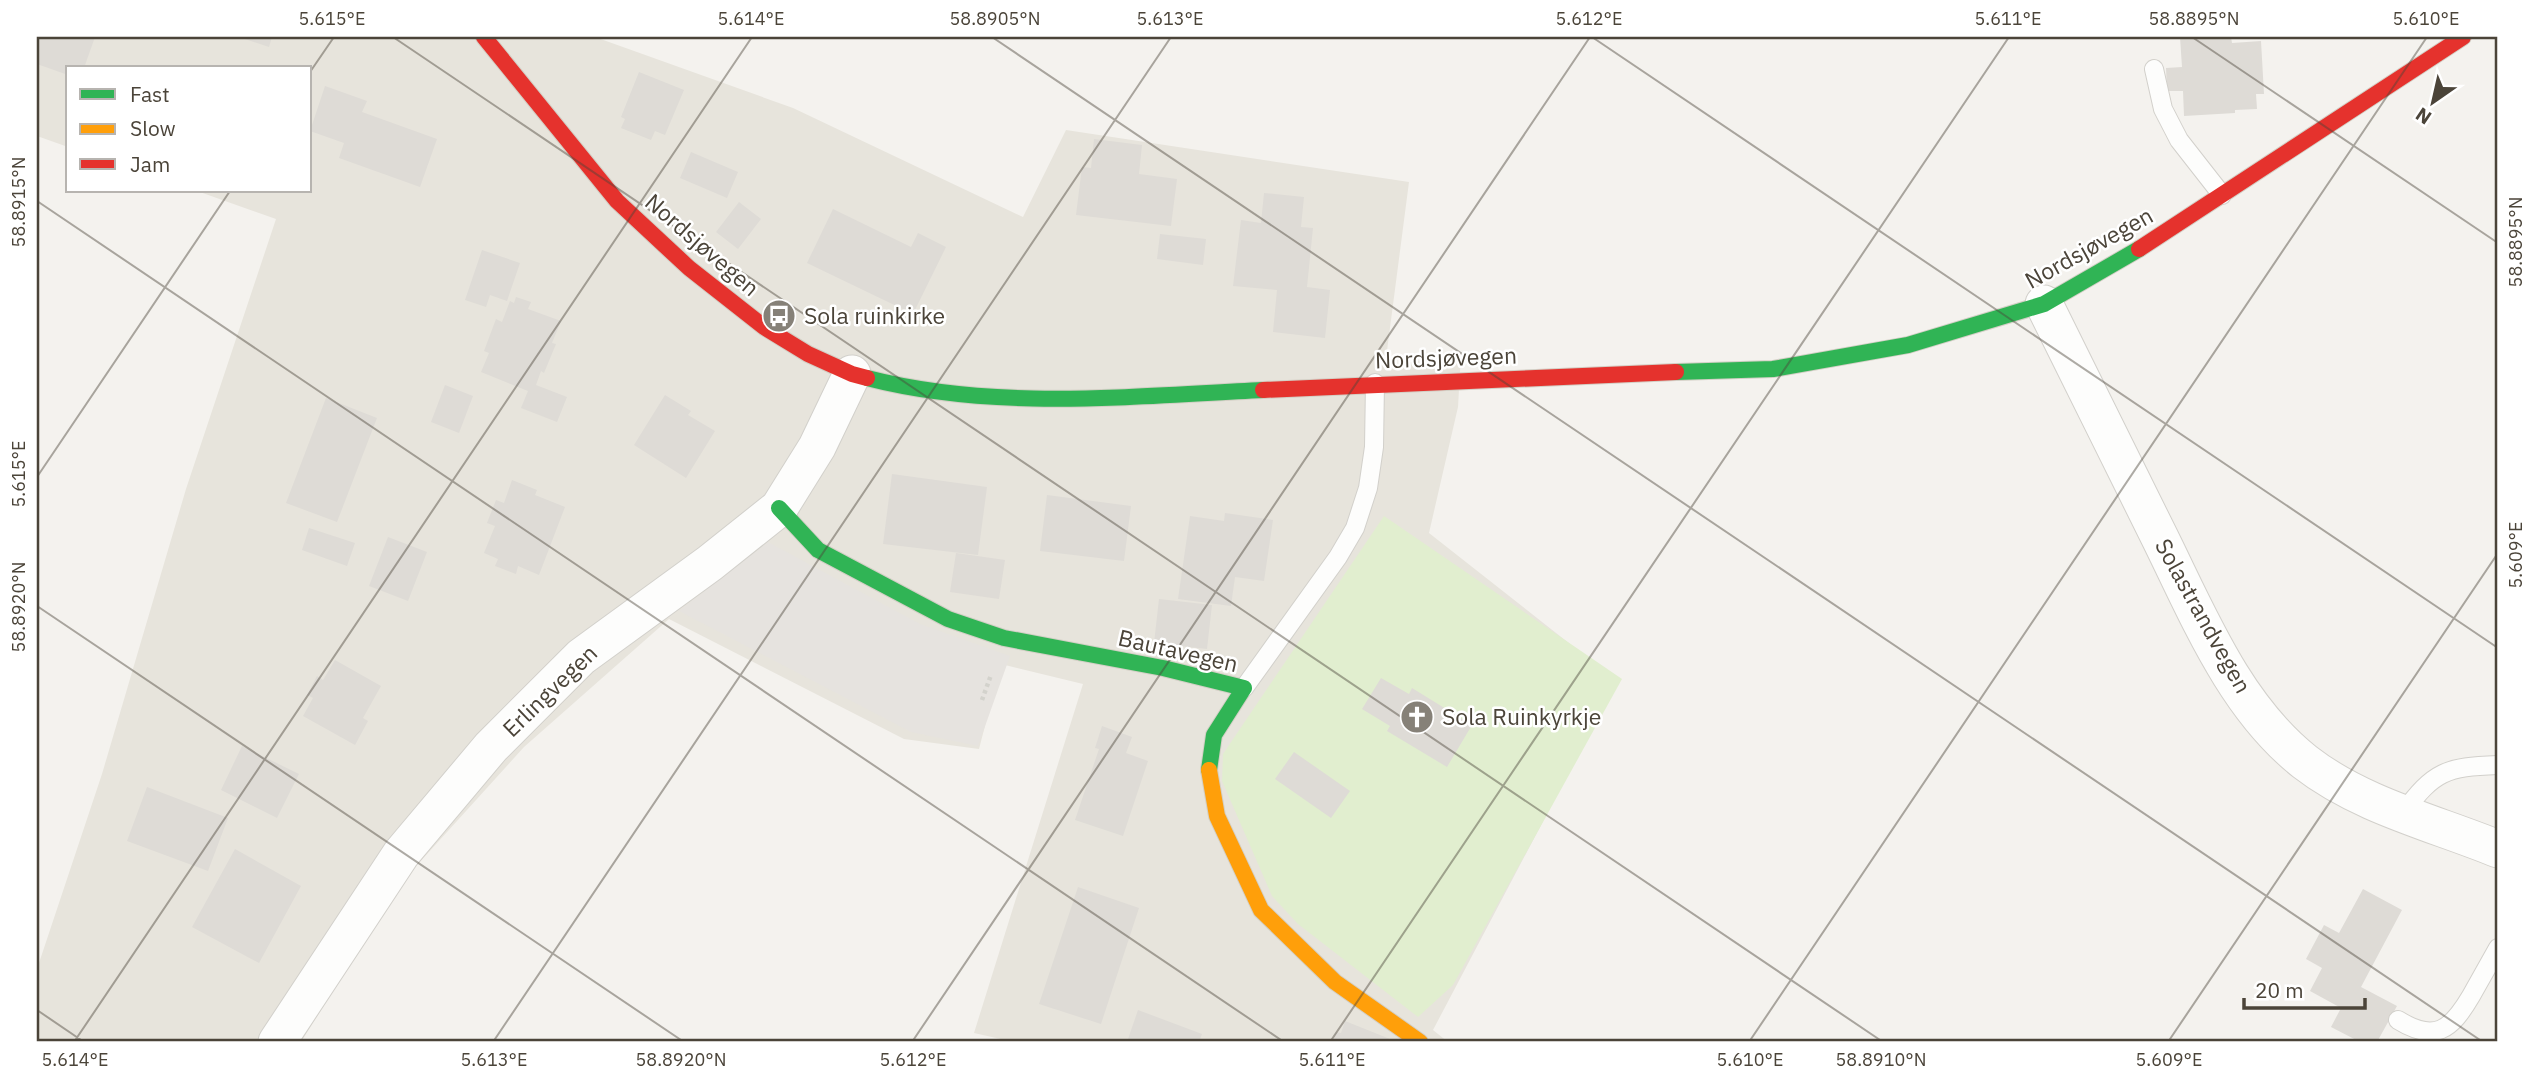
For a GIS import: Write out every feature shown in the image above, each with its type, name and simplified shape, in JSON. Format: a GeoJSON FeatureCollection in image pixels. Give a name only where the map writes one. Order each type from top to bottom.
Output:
{"type":"FeatureCollection","features":[{"type":"Feature","properties":{"kind":"street","name":"Nordsjøvegen"},"geometry":{"type":"LineString","coordinates":[[484,37],[617,201],[689,268],[764,327],[808,354],[852,374],[902,387],[970,396],[1089,398],[1376,383],[1773,369],[1908,345],[2044,304],[2136,251],[2454,38]]}},
{"type":"Feature","properties":{"kind":"street","name":"Solastrandvegen"},"geometry":{"type":"LineString","coordinates":[[2044,304],[2193,606],[2235,682],[2270,730],[2306,763],[2347,788],[2403,813],[2498,849]]}},
{"type":"Feature","properties":{"kind":"street","name":"Erlingvegen"},"geometry":{"type":"LineString","coordinates":[[276,1042],[401,854],[491,747],[581,657],[710,563],[779,508],[817,447],[852,374]]}},
{"type":"Feature","properties":{"kind":"street","name":"Bautavegen"},"geometry":{"type":"LineString","coordinates":[[779,508],[818,550],[948,619],[1004,638],[1163,668],[1244,688],[1214,735],[1208,775],[1217,816],[1261,910],[1335,982],[1420,1042]]}},
{"type":"Feature","properties":{"kind":"lane"},"geometry":{"type":"LineString","coordinates":[[2154,69],[2168,120],[2179,140],[2222,195]]}},
{"type":"Feature","properties":{"kind":"lane"},"geometry":{"type":"LineString","coordinates":[[1244,688],[1338,557],[1355,527],[1368,488],[1374,447],[1376,383]]}},
{"type":"Feature","properties":{"kind":"lane"},"geometry":{"type":"LineString","coordinates":[[2403,813],[2422,787],[2442,773],[2468,766],[2498,765]]}},
{"type":"Feature","properties":{"kind":"lane"},"geometry":{"type":"LineString","coordinates":[[2398,1020],[2415,1030],[2432,1032],[2447,1028],[2462,1010],[2498,948]]}},
{"type":"Feature","properties":{"kind":"shaded area"},"geometry":{"type":"Polygon","coordinates":[[[37,37],[595,37],[793,108],[1023,217],[1066,130],[1409,182],[1385,366],[1461,354],[1458,407],[1429,533],[1617,681],[1433,1030],[1448,1042],[1014,1042],[974,1033],[1083,684],[1001,664],[979,749],[904,739],[669,619],[524,747],[399,885],[301,1042],[37,1042],[37,969],[102,774],[186,489],[276,219],[200,192],[312,192],[312,66],[66,66],[66,146],[37,136],[37,37]]]}},
{"type":"Feature","properties":{"kind":"shaded area"},"geometry":{"type":"Polygon","coordinates":[[[768,542],[920,624],[1010,656],[978,746],[911,732],[679,611],[768,542]]]}},
{"type":"Feature","properties":{"kind":"green space"},"geometry":{"type":"Polygon","coordinates":[[[1384,516],[1622,679],[1453,985],[1418,1017],[1298,924],[1272,896],[1222,781],[1223,754],[1384,516]]]}},
{"type":"Feature","properties":{"kind":"building"},"geometry":{"type":"Polygon","coordinates":[[[40,37],[95,37],[85,66],[66,66],[66,74],[37,64],[40,37]]]}},
{"type":"Feature","properties":{"kind":"building"},"geometry":{"type":"Polygon","coordinates":[[[239,37],[272,37],[269,47],[239,37]]]}},
{"type":"Feature","properties":{"kind":"building"},"geometry":{"type":"Polygon","coordinates":[[[2180,37],[2231,37],[2232,43],[2261,41],[2264,94],[2256,94],[2257,109],[2184,116],[2183,91],[2167,91],[2166,68],[2182,67],[2180,37]]]}},
{"type":"Feature","properties":{"kind":"building"},"geometry":{"type":"Polygon","coordinates":[[[639,72],[684,90],[665,135],[655,131],[651,140],[621,128],[625,119],[621,117],[639,72]]]}},
{"type":"Feature","properties":{"kind":"building"},"geometry":{"type":"Polygon","coordinates":[[[325,86],[367,101],[362,112],[437,139],[420,187],[339,158],[344,143],[312,132],[325,86]]]}},
{"type":"Feature","properties":{"kind":"building"},"geometry":{"type":"Polygon","coordinates":[[[1094,139],[1142,145],[1139,174],[1177,179],[1171,226],[1076,215],[1082,167],[1091,168],[1094,139]]]}},
{"type":"Feature","properties":{"kind":"building"},"geometry":{"type":"Polygon","coordinates":[[[691,152],[738,172],[727,198],[680,178],[691,152]]]}},
{"type":"Feature","properties":{"kind":"building"},"geometry":{"type":"Polygon","coordinates":[[[1264,193],[1304,197],[1301,227],[1313,228],[1307,287],[1330,290],[1325,338],[1273,332],[1277,290],[1233,286],[1241,220],[1261,223],[1264,193]]]}},
{"type":"Feature","properties":{"kind":"building"},"geometry":{"type":"Polygon","coordinates":[[[739,202],[761,219],[738,249],[716,232],[739,202]]]}},
{"type":"Feature","properties":{"kind":"building"},"geometry":{"type":"Polygon","coordinates":[[[833,209],[911,247],[918,233],[946,247],[913,314],[807,263],[833,209]]]}},
{"type":"Feature","properties":{"kind":"building"},"geometry":{"type":"Polygon","coordinates":[[[1160,234],[1206,239],[1203,265],[1157,259],[1160,234]]]}},
{"type":"Feature","properties":{"kind":"building"},"geometry":{"type":"Polygon","coordinates":[[[482,250],[520,263],[507,301],[490,295],[486,307],[465,300],[482,250]]]}},
{"type":"Feature","properties":{"kind":"building"},"geometry":{"type":"Polygon","coordinates":[[[516,297],[531,302],[528,309],[561,321],[552,343],[556,344],[536,385],[567,397],[557,422],[521,408],[528,391],[481,372],[489,353],[484,351],[496,319],[502,322],[510,301],[514,303],[516,297]]]}},
{"type":"Feature","properties":{"kind":"building"},"geometry":{"type":"Polygon","coordinates":[[[445,385],[473,396],[459,433],[431,422],[445,385]]]}},
{"type":"Feature","properties":{"kind":"building"},"geometry":{"type":"Polygon","coordinates":[[[665,395],[691,411],[688,415],[715,431],[686,478],[634,445],[665,395]]]}},
{"type":"Feature","properties":{"kind":"building"},"geometry":{"type":"Polygon","coordinates":[[[326,398],[377,418],[337,522],[286,503],[326,398]]]}},
{"type":"Feature","properties":{"kind":"building"},"geometry":{"type":"Polygon","coordinates":[[[892,474],[987,487],[978,555],[883,544],[892,474]]]}},
{"type":"Feature","properties":{"kind":"building"},"geometry":{"type":"Polygon","coordinates":[[[512,480],[537,490],[535,495],[565,507],[539,575],[518,566],[516,574],[495,566],[498,559],[484,553],[495,526],[487,523],[496,500],[504,503],[512,480]]]}},
{"type":"Feature","properties":{"kind":"building"},"geometry":{"type":"Polygon","coordinates":[[[1047,495],[1131,506],[1124,561],[1040,551],[1047,495]]]}},
{"type":"Feature","properties":{"kind":"building"},"geometry":{"type":"Polygon","coordinates":[[[1225,513],[1273,520],[1264,581],[1235,577],[1231,606],[1178,599],[1190,516],[1224,521],[1225,513]]]}},
{"type":"Feature","properties":{"kind":"building"},"geometry":{"type":"Polygon","coordinates":[[[309,528],[355,543],[347,566],[302,550],[309,528]]]}},
{"type":"Feature","properties":{"kind":"building"},"geometry":{"type":"Polygon","coordinates":[[[388,537],[427,552],[408,601],[369,586],[388,537]]]}},
{"type":"Feature","properties":{"kind":"building"},"geometry":{"type":"Polygon","coordinates":[[[956,553],[1005,560],[999,599],[950,592],[956,553]]]}},
{"type":"Feature","properties":{"kind":"building"},"geometry":{"type":"Polygon","coordinates":[[[1159,599],[1212,605],[1207,649],[1154,643],[1159,599]]]}},
{"type":"Feature","properties":{"kind":"building"},"geometry":{"type":"Polygon","coordinates":[[[335,660],[381,686],[363,718],[368,721],[355,745],[303,716],[313,698],[307,695],[317,676],[323,680],[335,660]]]}},
{"type":"Feature","properties":{"kind":"building","name":"Sola Ruinkyrkje"},"geometry":{"type":"Polygon","coordinates":[[[1381,678],[1409,694],[1412,688],[1472,725],[1447,767],[1387,731],[1390,726],[1362,709],[1381,678]]]}},
{"type":"Feature","properties":{"kind":"building"},"geometry":{"type":"Polygon","coordinates":[[[1102,726],[1132,737],[1126,753],[1148,761],[1123,836],[1075,820],[1099,749],[1095,748],[1102,726]]]}},
{"type":"Feature","properties":{"kind":"building"},"geometry":{"type":"Polygon","coordinates":[[[242,746],[299,774],[277,818],[221,790],[242,746]]]}},
{"type":"Feature","properties":{"kind":"building"},"geometry":{"type":"Polygon","coordinates":[[[1294,752],[1350,791],[1331,818],[1275,779],[1294,752]]]}},
{"type":"Feature","properties":{"kind":"building"},"geometry":{"type":"Polygon","coordinates":[[[147,787],[228,818],[208,871],[127,841],[147,787]]]}},
{"type":"Feature","properties":{"kind":"building"},"geometry":{"type":"Polygon","coordinates":[[[235,849],[301,886],[259,963],[192,927],[235,849]]]}},
{"type":"Feature","properties":{"kind":"building"},"geometry":{"type":"Polygon","coordinates":[[[1078,887],[1139,908],[1101,1024],[1039,1004],[1078,887]]]}},
{"type":"Feature","properties":{"kind":"building"},"geometry":{"type":"Polygon","coordinates":[[[2363,889],[2402,910],[2361,987],[2397,1006],[2377,1042],[2360,1042],[2331,1027],[2341,1008],[2310,991],[2322,968],[2306,959],[2324,925],[2339,933],[2363,889]]]}},
{"type":"Feature","properties":{"kind":"building"},"geometry":{"type":"Polygon","coordinates":[[[1138,1010],[1202,1034],[1199,1042],[1127,1042],[1138,1010]]]}},
{"type":"Feature","properties":{"kind":"building"},"geometry":{"type":"Polygon","coordinates":[[[1345,1021],[1390,1039],[1389,1042],[1332,1042],[1336,1032],[1341,1033],[1345,1021]]]}},
{"type":"Feature","properties":{"kind":"traffic: fast"},"geometry":{"type":"LineString","coordinates":[[1676,372],[1773,369],[1908,345],[2044,304],[2139,249]]}},
{"type":"Feature","properties":{"kind":"traffic: fast"},"geometry":{"type":"LineString","coordinates":[[867,378],[964,395],[1014,398],[1114,398],[1263,390]]}},
{"type":"Feature","properties":{"kind":"traffic: fast"},"geometry":{"type":"LineString","coordinates":[[779,508],[818,550],[948,619],[1004,638],[1163,668],[1244,688],[1214,735],[1209,770]]}},
{"type":"Feature","properties":{"kind":"traffic: slow"},"geometry":{"type":"LineString","coordinates":[[1209,770],[1217,816],[1261,910],[1335,982],[1420,1042]]}},
{"type":"Feature","properties":{"kind":"traffic: jam"},"geometry":{"type":"LineString","coordinates":[[484,37],[617,201],[689,268],[764,327],[808,354],[867,378]]}},
{"type":"Feature","properties":{"kind":"traffic: jam"},"geometry":{"type":"LineString","coordinates":[[2139,249],[2463,37]]}},
{"type":"Feature","properties":{"kind":"traffic: jam"},"geometry":{"type":"LineString","coordinates":[[1263,390],[1676,372]]}},
{"type":"Feature","properties":{"kind":"place","name":"Sola ruinkirke"},"geometry":{"type":"Point","coordinates":[779,316]}},
{"type":"Feature","properties":{"kind":"place","name":"Sola Ruinkyrkje"},"geometry":{"type":"Point","coordinates":[1417,717]}}]}
